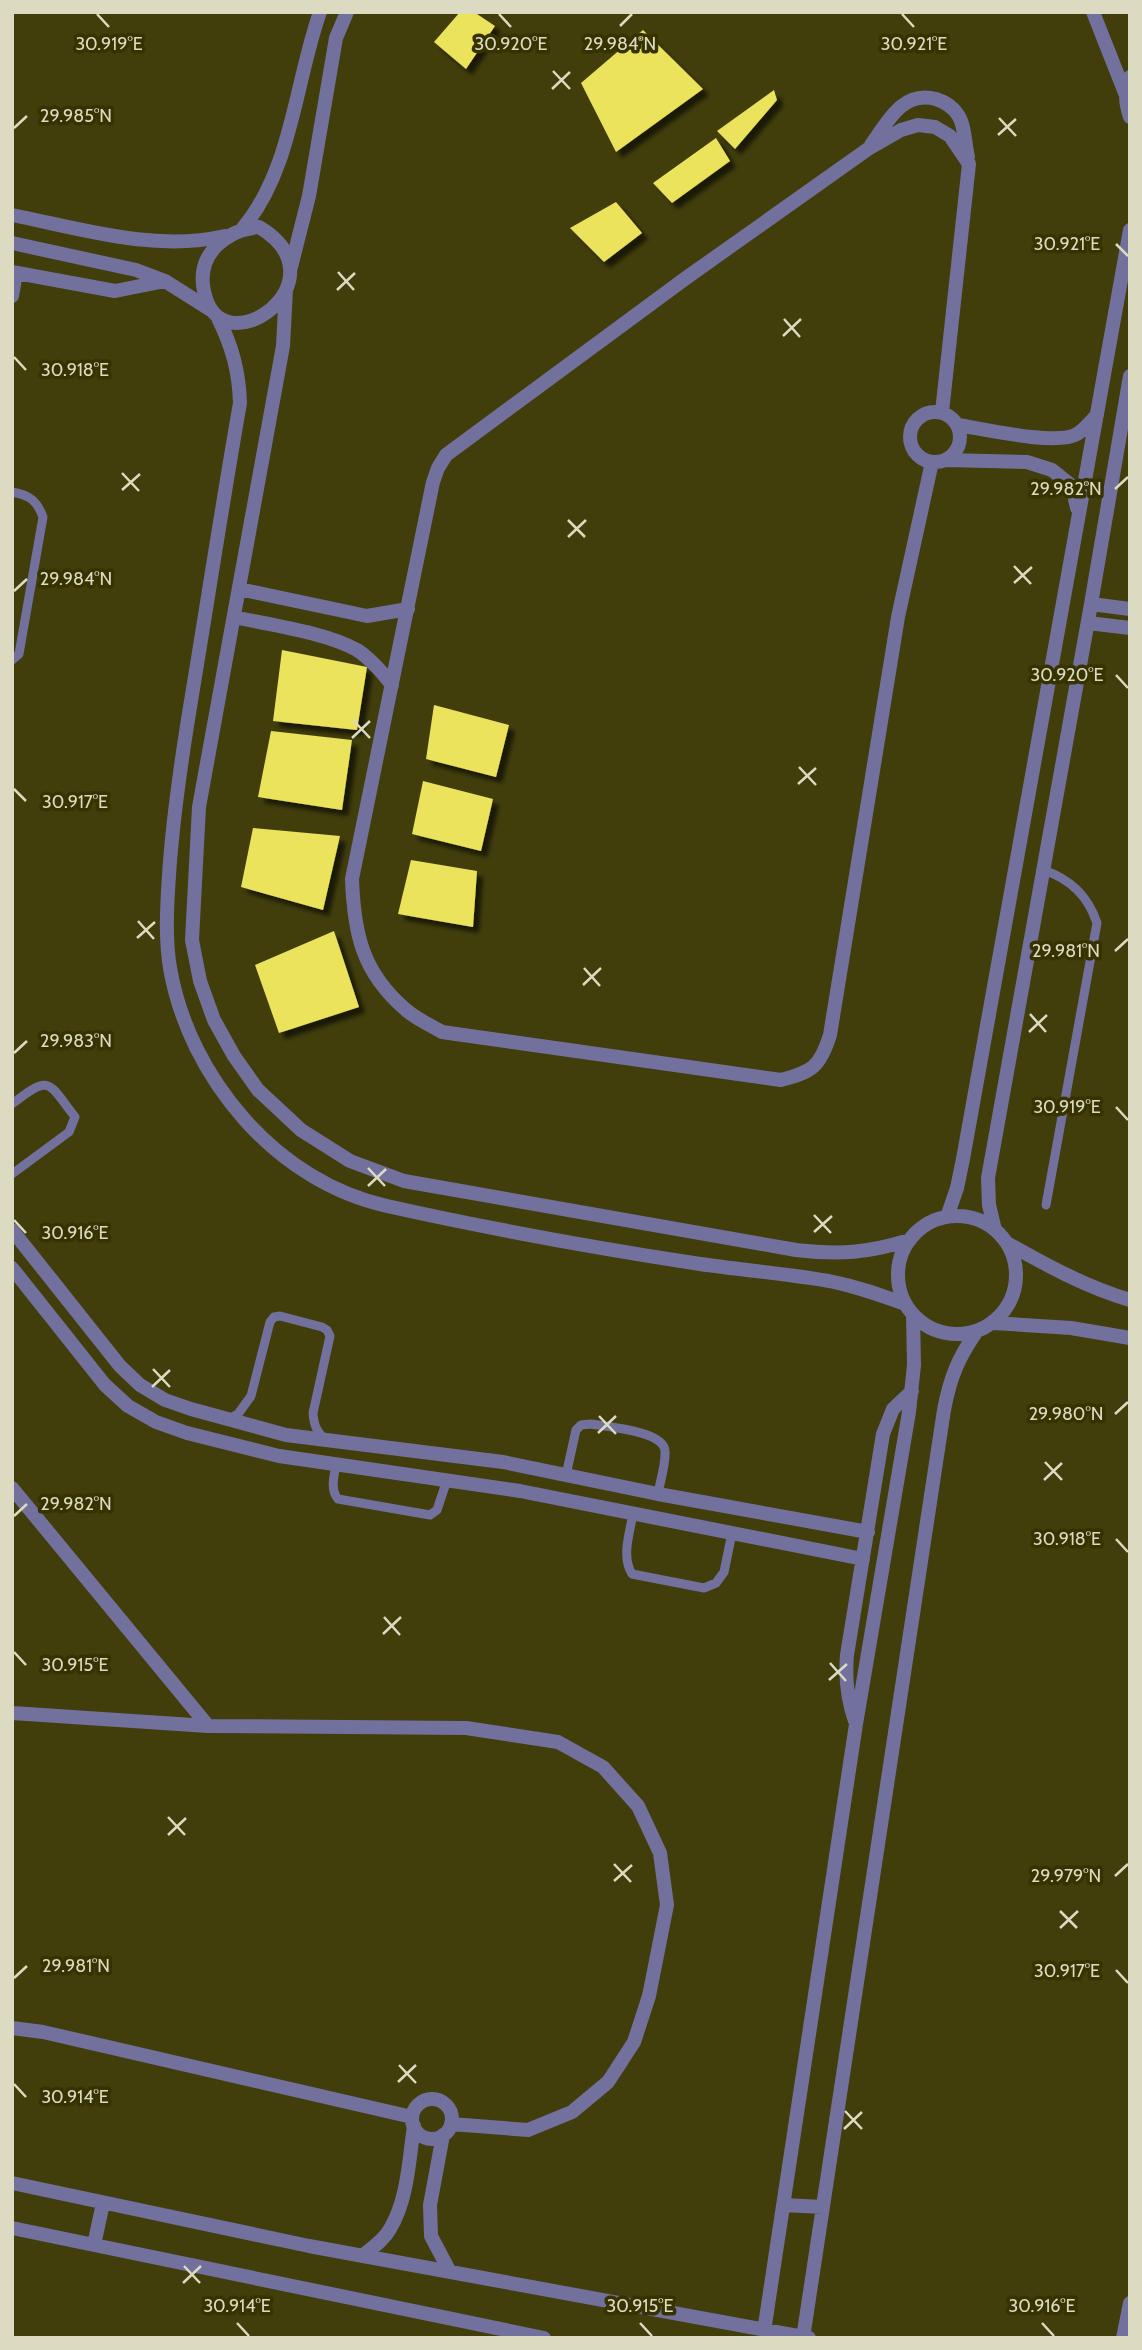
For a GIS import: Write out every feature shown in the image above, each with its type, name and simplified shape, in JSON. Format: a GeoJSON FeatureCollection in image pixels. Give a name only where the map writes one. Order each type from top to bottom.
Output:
{"type":"FeatureCollection","features":[{"type":"Feature","properties":{"kind":"street"},"geometry":{"type":"LineString","coordinates":[[243,228],[270,189],[320,12]]}},
{"type":"Feature","properties":{"kind":"street"},"geometry":{"type":"LineString","coordinates":[[347,12],[336,38],[309,196],[286,290],[283,346],[199,807],[192,940],[214,1020],[234,1056],[258,1090],[300,1130],[350,1161],[404,1181],[796,1250],[834,1254],[873,1251],[910,1240]]}},
{"type":"Feature","properties":{"kind":"street"},"geometry":{"type":"LineString","coordinates":[[1093,12],[1125,93],[1130,117]]}},
{"type":"Feature","properties":{"kind":"street"},"geometry":{"type":"LineString","coordinates":[[1125,93],[1130,77]]}},
{"type":"Feature","properties":{"kind":"street"},"geometry":{"type":"LineString","coordinates":[[869,149],[891,116],[905,102],[925,96],[945,102],[959,116],[969,164],[942,412]]}},
{"type":"Feature","properties":{"kind":"street"},"geometry":{"type":"LineString","coordinates":[[969,164],[950,136],[935,127],[918,125],[901,130],[869,149],[679,283],[446,455],[433,482],[352,879],[354,918],[362,949],[377,978],[405,1010],[442,1032],[780,1080],[808,1073],[824,1057],[830,1035],[898,617],[939,461],[957,449],[960,441],[958,425],[942,412],[932,411],[914,422],[910,443],[922,459],[939,461],[1027,462],[1052,470],[1072,486],[1079,512]]}},
{"type":"Feature","properties":{"kind":"street"},"geometry":{"type":"LineString","coordinates":[[12,215],[140,240],[199,242],[226,236],[243,228],[259,227],[281,244],[290,272]]}},
{"type":"Feature","properties":{"kind":"street"},"geometry":{"type":"LineString","coordinates":[[947,1217],[963,1159],[1130,230]]}},
{"type":"Feature","properties":{"kind":"street"},"geometry":{"type":"LineString","coordinates":[[226,236],[212,251],[204,270],[204,290],[231,344],[240,403],[174,804],[167,906],[170,967],[181,1010],[197,1050],[218,1087],[256,1132],[301,1168],[340,1190],[382,1205],[620,1251],[828,1281],[867,1290],[909,1309],[932,1329],[943,1332],[954,1334],[977,1331],[993,1322],[1007,1306],[1016,1285],[1015,1263],[1007,1242]]}},
{"type":"Feature","properties":{"kind":"street"},"geometry":{"type":"LineString","coordinates":[[12,243],[136,270],[165,281],[215,314],[234,322],[250,321],[272,310],[286,290]]}},
{"type":"Feature","properties":{"kind":"street"},"geometry":{"type":"LineString","coordinates":[[12,296],[14,273],[116,291],[165,281]]}},
{"type":"Feature","properties":{"kind":"street"},"geometry":{"type":"LineString","coordinates":[[995,1230],[989,1205],[988,1178],[1130,376]]}},
{"type":"Feature","properties":{"kind":"street"},"geometry":{"type":"LineString","coordinates":[[958,425],[1058,438],[1077,435],[1097,415]]}},
{"type":"Feature","properties":{"kind":"street"},"geometry":{"type":"LineString","coordinates":[[239,589],[367,616],[408,609]]}},
{"type":"Feature","properties":{"kind":"street"},"geometry":{"type":"LineString","coordinates":[[1091,604],[1130,609]]}},
{"type":"Feature","properties":{"kind":"street"},"geometry":{"type":"LineString","coordinates":[[234,617],[337,640],[358,651],[377,666],[392,685]]}},
{"type":"Feature","properties":{"kind":"street"},"geometry":{"type":"LineString","coordinates":[[1088,623],[1130,628]]}},
{"type":"Feature","properties":{"kind":"street"},"geometry":{"type":"LineString","coordinates":[[764,2334],[856,1724],[912,1391],[909,1309],[899,1283],[900,1260],[910,1240],[920,1229],[947,1217],[972,1218],[995,1230],[1007,1242],[1044,1264],[1083,1283],[1130,1300]]}},
{"type":"Feature","properties":{"kind":"street"},"geometry":{"type":"LineString","coordinates":[[12,1230],[120,1366],[140,1385],[165,1400],[286,1436],[503,1462],[658,1494],[868,1532]]}},
{"type":"Feature","properties":{"kind":"street"},"geometry":{"type":"LineString","coordinates":[[12,1268],[105,1385],[128,1406],[156,1422],[187,1433],[279,1456],[520,1491],[863,1559]]}},
{"type":"Feature","properties":{"kind":"street"},"geometry":{"type":"LineString","coordinates":[[993,1322],[1071,1328],[1130,1338]]}},
{"type":"Feature","properties":{"kind":"street"},"geometry":{"type":"LineString","coordinates":[[12,2183],[362,2256],[764,2334],[805,2337],[949,1382],[960,1355],[977,1331]]}},
{"type":"Feature","properties":{"kind":"street"},"geometry":{"type":"LineString","coordinates":[[856,1724],[848,1702],[845,1678],[863,1559],[887,1421],[902,1399],[912,1391]]}},
{"type":"Feature","properties":{"kind":"street"},"geometry":{"type":"LineString","coordinates":[[332,1441],[335,1465]]}},
{"type":"Feature","properties":{"kind":"street"},"geometry":{"type":"LineString","coordinates":[[12,1488],[208,1727]]}},
{"type":"Feature","properties":{"kind":"street"},"geometry":{"type":"LineString","coordinates":[[12,1713],[208,1727],[466,1728],[558,1742],[603,1767],[638,1806],[660,1853],[667,1905],[649,1996],[634,2042],[608,2081],[572,2112],[528,2130],[447,2129],[430,2138],[417,2132],[413,2121]]}},
{"type":"Feature","properties":{"kind":"street"},"geometry":{"type":"LineString","coordinates":[[12,2028],[43,2032],[413,2121]]}},
{"type":"Feature","properties":{"kind":"street"},"geometry":{"type":"LineString","coordinates":[[362,2256],[378,2244],[390,2229],[402,2199],[415,2108],[422,2101],[440,2100],[448,2106],[452,2115],[430,2205],[430,2236],[450,2272]]}},
{"type":"Feature","properties":{"kind":"street"},"geometry":{"type":"LineString","coordinates":[[94,2245],[103,2203]]}},
{"type":"Feature","properties":{"kind":"street"},"geometry":{"type":"LineString","coordinates":[[783,2205],[823,2207]]}},
{"type":"Feature","properties":{"kind":"street"},"geometry":{"type":"LineString","coordinates":[[12,2228],[544,2338]]}},
{"type":"Feature","properties":{"kind":"street"},"geometry":{"type":"LineString","coordinates":[[1123,2338],[1130,2303]]}},
{"type":"Feature","properties":{"kind":"lane"},"geometry":{"type":"LineString","coordinates":[[12,492],[27,494],[38,503],[43,517],[19,654],[12,660]]}},
{"type":"Feature","properties":{"kind":"lane"},"geometry":{"type":"LineString","coordinates":[[1043,870],[1056,874],[1078,889],[1093,911],[1097,923],[1046,1205]]}},
{"type":"Feature","properties":{"kind":"lane"},"geometry":{"type":"LineString","coordinates":[[12,1104],[37,1085],[45,1083],[51,1086],[75,1117],[69,1132],[12,1174]]}},
{"type":"Feature","properties":{"kind":"lane"},"geometry":{"type":"LineString","coordinates":[[227,1419],[238,1414],[251,1396],[270,1321],[280,1316],[322,1327],[330,1336],[313,1413],[318,1433],[332,1441]]}},
{"type":"Feature","properties":{"kind":"lane"},"geometry":{"type":"LineString","coordinates":[[566,1475],[576,1430],[581,1425],[591,1424],[652,1436],[664,1445],[666,1452],[658,1494]]}},
{"type":"Feature","properties":{"kind":"lane"},"geometry":{"type":"LineString","coordinates":[[335,1465],[333,1487],[334,1495],[338,1499],[430,1515],[437,1510],[446,1480]]}},
{"type":"Feature","properties":{"kind":"lane"},"geometry":{"type":"LineString","coordinates":[[633,1513],[626,1553],[626,1564],[632,1574],[704,1588],[716,1583],[724,1572],[732,1533]]}},
{"type":"Feature","properties":{"kind":"building"},"geometry":{"type":"Polygon","coordinates":[[[460,12],[474,12],[495,26],[466,69],[434,42],[460,12]]]}},
{"type":"Feature","properties":{"kind":"building"},"geometry":{"type":"Polygon","coordinates":[[[643,30],[703,89],[616,152],[581,83],[643,30]]]}},
{"type":"Feature","properties":{"kind":"building"},"geometry":{"type":"Polygon","coordinates":[[[774,90],[777,100],[735,149],[717,131],[774,90]]]}},
{"type":"Feature","properties":{"kind":"building"},"geometry":{"type":"Polygon","coordinates":[[[716,138],[730,161],[672,203],[653,183],[716,138]]]}},
{"type":"Feature","properties":{"kind":"building"},"geometry":{"type":"Polygon","coordinates":[[[616,202],[642,233],[604,262],[570,228],[616,202]]]}},
{"type":"Feature","properties":{"kind":"building"},"geometry":{"type":"Polygon","coordinates":[[[282,650],[367,667],[357,730],[273,721],[282,650]]]}},
{"type":"Feature","properties":{"kind":"building"},"geometry":{"type":"Polygon","coordinates":[[[434,705],[509,725],[496,777],[426,759],[434,705]]]}},
{"type":"Feature","properties":{"kind":"building"},"geometry":{"type":"Polygon","coordinates":[[[271,731],[352,740],[342,810],[258,797],[271,731]]]}},
{"type":"Feature","properties":{"kind":"building"},"geometry":{"type":"Polygon","coordinates":[[[423,781],[493,799],[481,851],[412,834],[423,781]]]}},
{"type":"Feature","properties":{"kind":"building"},"geometry":{"type":"Polygon","coordinates":[[[253,828],[340,836],[323,910],[241,887],[253,828]]]}},
{"type":"Feature","properties":{"kind":"building"},"geometry":{"type":"Polygon","coordinates":[[[411,860],[477,871],[473,927],[398,914],[411,860]]]}},
{"type":"Feature","properties":{"kind":"building"},"geometry":{"type":"Polygon","coordinates":[[[334,931],[359,1007],[279,1033],[255,965],[334,931]]]}}]}
